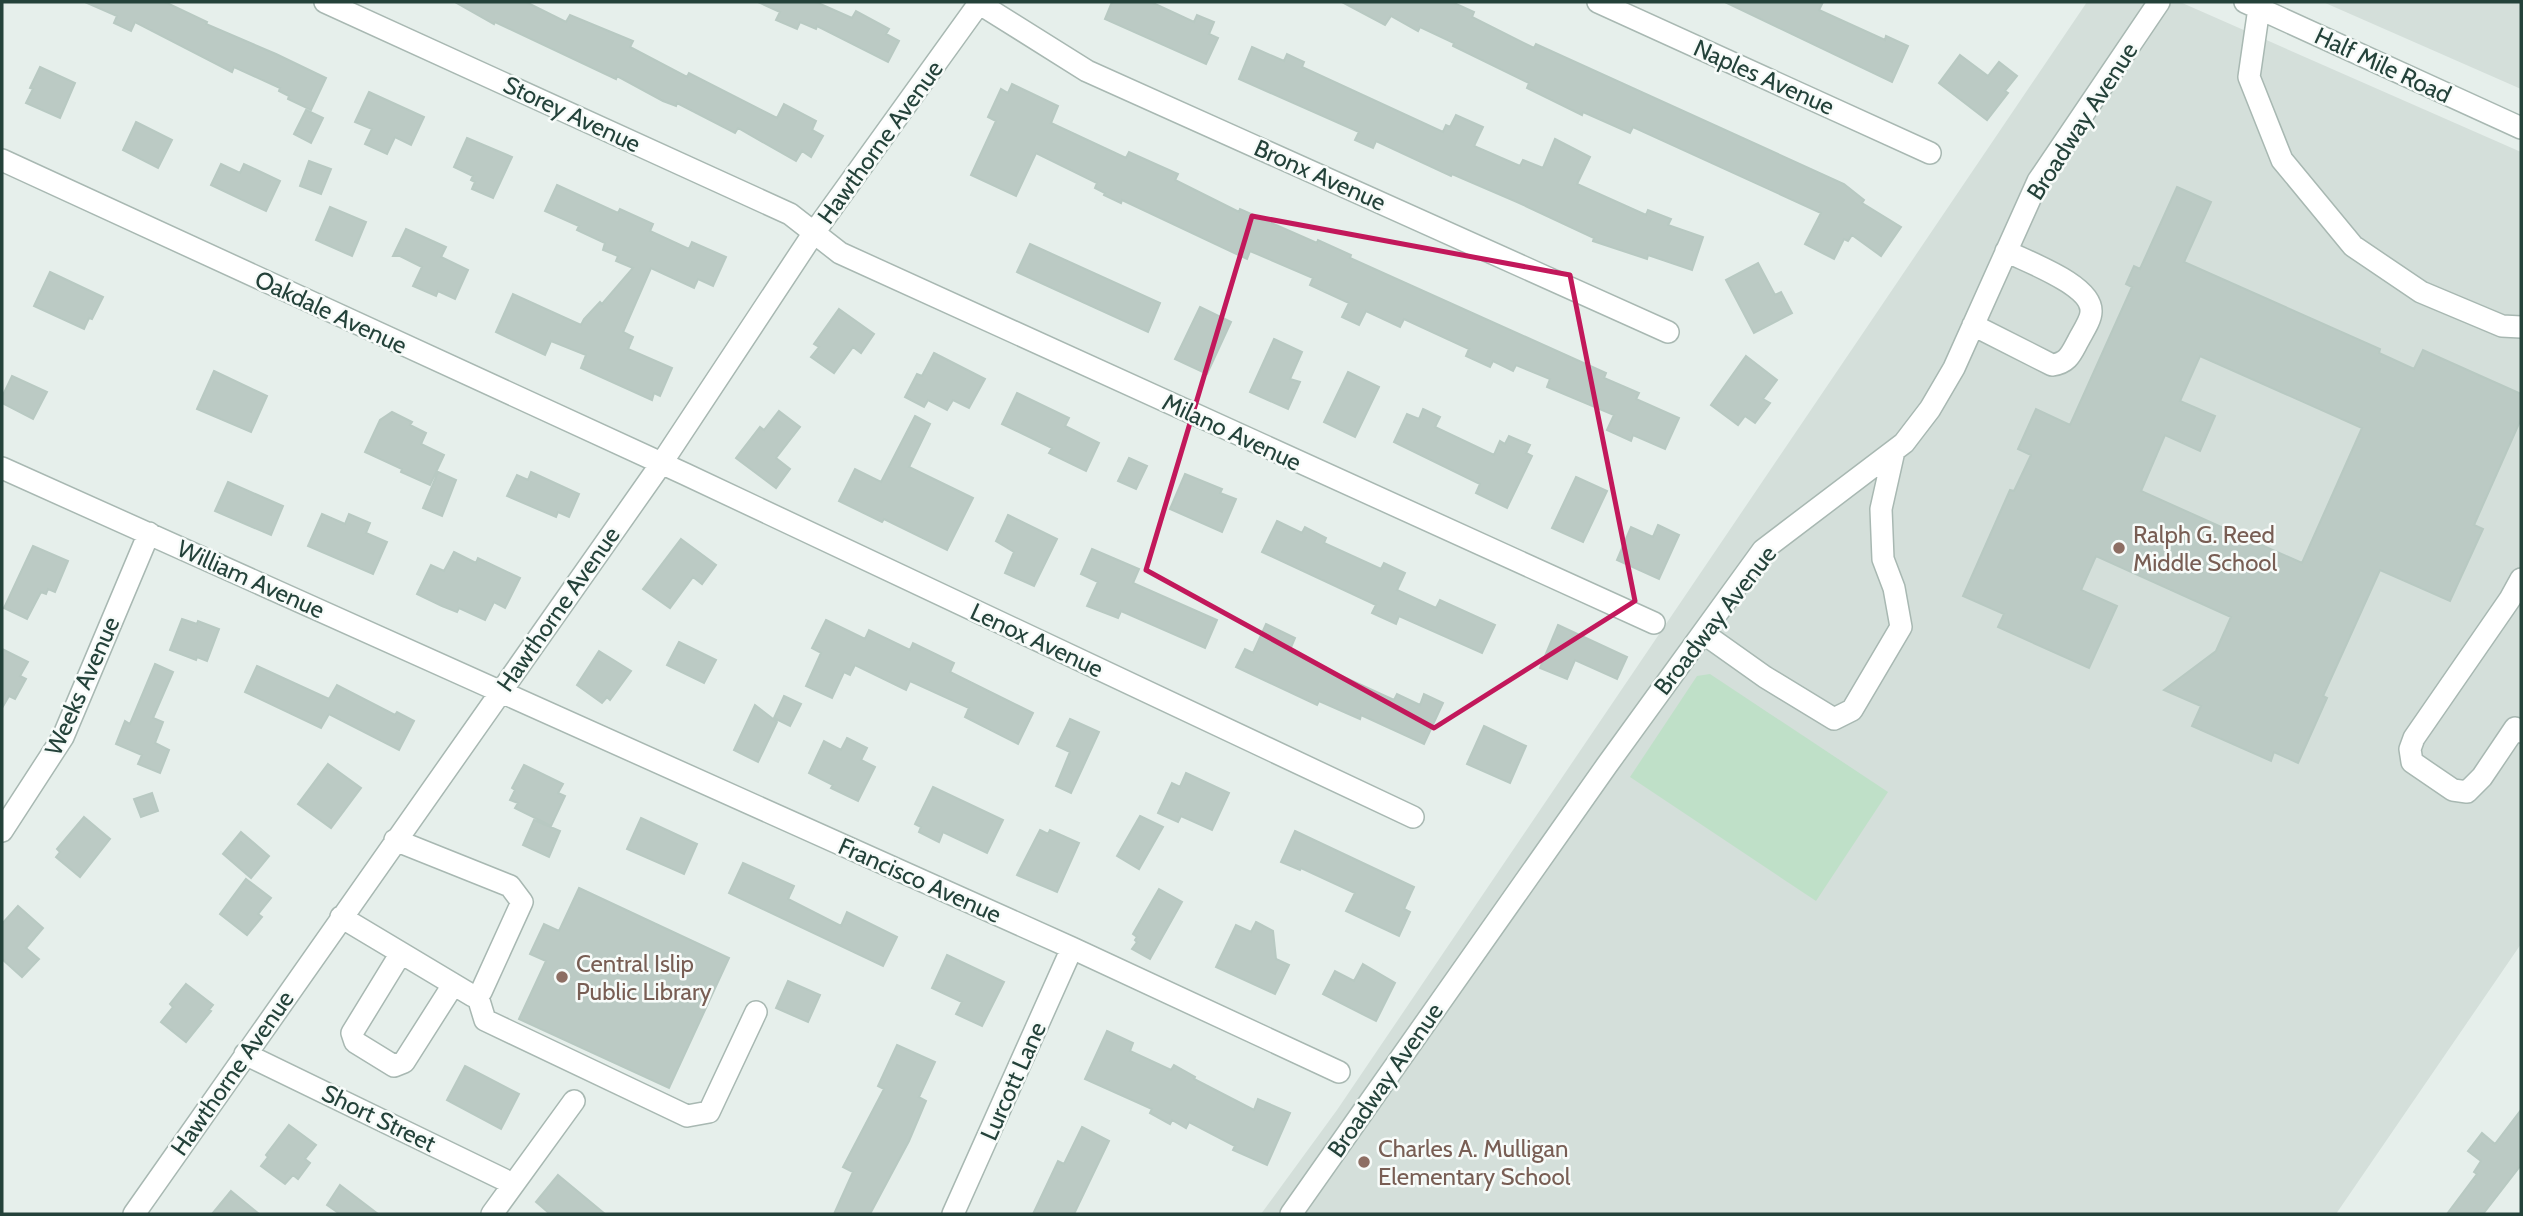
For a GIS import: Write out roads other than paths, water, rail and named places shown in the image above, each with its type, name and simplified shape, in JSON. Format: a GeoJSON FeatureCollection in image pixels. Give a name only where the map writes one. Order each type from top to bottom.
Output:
{"type":"FeatureCollection","features":[{"type":"Feature","properties":{"kind":"street","name":"Storey Avenue"},"geometry":{"type":"LineString","coordinates":[[325,2],[790,214],[813,234]]}},
{"type":"Feature","properties":{"kind":"street","name":"Hawthorne Avenue"},"geometry":{"type":"LineString","coordinates":[[134,1214],[661,464],[813,234],[979,2]]}},
{"type":"Feature","properties":{"kind":"street","name":"Bronx Avenue"},"geometry":{"type":"LineString","coordinates":[[979,2],[1087,71],[1668,332]]}},
{"type":"Feature","properties":{"kind":"street","name":"Naples Avenue"},"geometry":{"type":"LineString","coordinates":[[1598,2],[1930,153]]}},
{"type":"Feature","properties":{"kind":"street","name":"Broadway Avenue"},"geometry":{"type":"LineString","coordinates":[[1291,1214],[1607,765],[1763,550],[1904,443],[1930,409],[1954,368],[2038,181],[2159,2]]}},
{"type":"Feature","properties":{"kind":"street"},"geometry":{"type":"LineString","coordinates":[[2252,5],[2249,77],[2282,160],[2353,246],[2421,292],[2501,326],[2521,327]]}},
{"type":"Feature","properties":{"kind":"street","name":"Half Mile Road"},"geometry":{"type":"LineString","coordinates":[[2252,5],[2521,128]]}},
{"type":"Feature","properties":{"kind":"street","name":"Oakdale Avenue"},"geometry":{"type":"LineString","coordinates":[[2,160],[661,464]]}},
{"type":"Feature","properties":{"kind":"street","name":"Milano Avenue"},"geometry":{"type":"LineString","coordinates":[[813,234],[840,253],[1654,624]]}},
{"type":"Feature","properties":{"kind":"street"},"geometry":{"type":"LineString","coordinates":[[1973,325],[2052,365],[2062,364],[2069,359],[2092,313],[2088,299],[2079,287],[2006,251]]}},
{"type":"Feature","properties":{"kind":"street"},"geometry":{"type":"LineString","coordinates":[[1703,633],[1765,677],[1834,719],[1852,710],[1901,627],[1894,588],[1883,559],[1881,509],[1894,451]]}},
{"type":"Feature","properties":{"kind":"street","name":"Lenox Avenue"},"geometry":{"type":"LineString","coordinates":[[661,464],[1413,817]]}},
{"type":"Feature","properties":{"kind":"street","name":"William Avenue"},"geometry":{"type":"LineString","coordinates":[[2,468],[500,691]]}},
{"type":"Feature","properties":{"kind":"street","name":"Weeks Avenue"},"geometry":{"type":"LineString","coordinates":[[2,831],[63,737],[149,533]]}},
{"type":"Feature","properties":{"kind":"street"},"geometry":{"type":"LineString","coordinates":[[2521,579],[2496,621],[2414,738],[2410,749],[2412,762],[2453,790],[2467,792],[2482,777],[2515,728],[2521,732]]}},
{"type":"Feature","properties":{"kind":"street","name":"Francisco Avenue"},"geometry":{"type":"LineString","coordinates":[[500,691],[1072,948],[1339,1072]]}},
{"type":"Feature","properties":{"kind":"street"},"geometry":{"type":"LineString","coordinates":[[341,917],[473,996],[481,992],[522,902],[510,886],[395,840]]}},
{"type":"Feature","properties":{"kind":"street","name":"Lurcott Lane"},"geometry":{"type":"LineString","coordinates":[[953,1214],[1072,948]]}},
{"type":"Feature","properties":{"kind":"street"},"geometry":{"type":"LineString","coordinates":[[401,953],[352,1033],[355,1042],[394,1066],[404,1062],[453,985]]}},
{"type":"Feature","properties":{"kind":"street"},"geometry":{"type":"LineString","coordinates":[[477,994],[485,1020],[687,1116],[709,1112],[756,1012]]}},
{"type":"Feature","properties":{"kind":"street","name":"Short Street"},"geometry":{"type":"LineString","coordinates":[[245,1054],[513,1184]]}},
{"type":"Feature","properties":{"kind":"street"},"geometry":{"type":"LineString","coordinates":[[492,1214],[574,1101]]}},
{"type":"Feature","properties":{"kind":"place","name":"Ralph G. Reed Middle School"},"geometry":{"type":"Point","coordinates":[2119,548]}},
{"type":"Feature","properties":{"kind":"place","name":"Central Islip Public Library"},"geometry":{"type":"Point","coordinates":[562,977]}},
{"type":"Feature","properties":{"kind":"place","name":"Charles A. Mulligan Elementary School"},"geometry":{"type":"Point","coordinates":[1364,1162]}}]}
